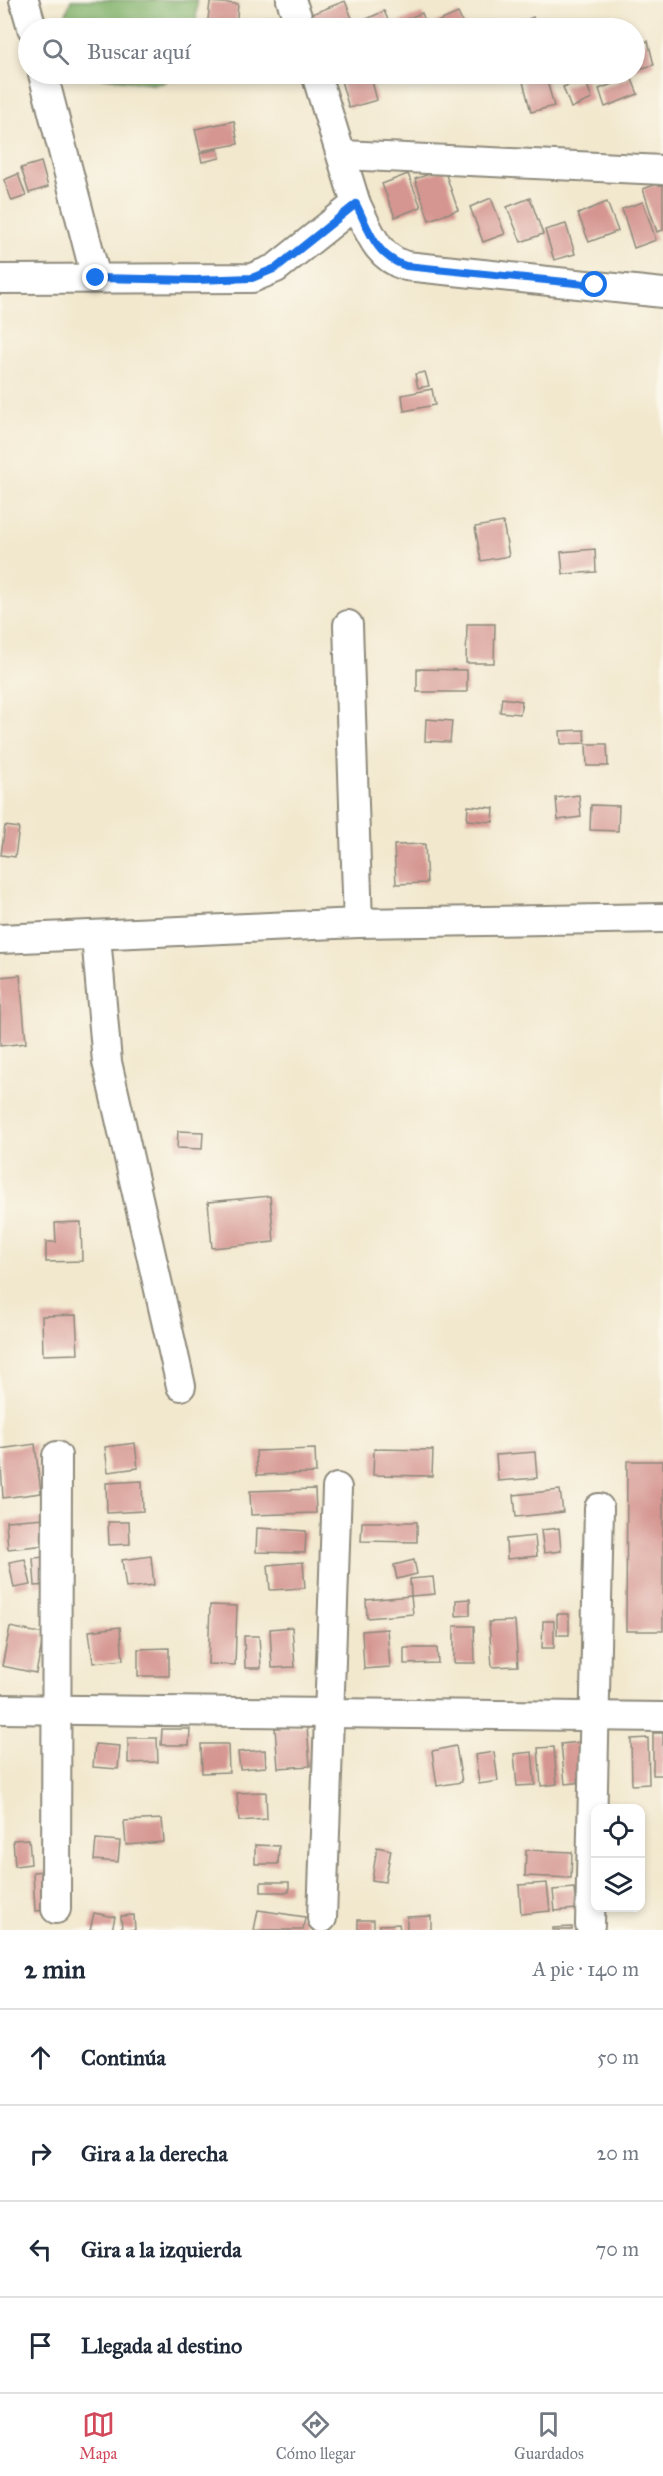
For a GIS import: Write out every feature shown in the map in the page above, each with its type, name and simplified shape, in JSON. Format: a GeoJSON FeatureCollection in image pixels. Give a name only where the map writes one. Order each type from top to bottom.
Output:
{"type":"FeatureCollection","features":[{"type":"Feature","properties":{"kind":"street"},"geometry":{"type":"LineString","coordinates":[[24,0],[29,18]]}},
{"type":"Feature","properties":{"kind":"street"},"geometry":{"type":"LineString","coordinates":[[291,0],[297,18]]}},
{"type":"Feature","properties":{"kind":"street"},"geometry":{"type":"LineString","coordinates":[[46,84],[96,278]]}},
{"type":"Feature","properties":{"kind":"street"},"geometry":{"type":"LineString","coordinates":[[319,84],[343,155],[356,204],[377,244],[391,261],[406,266],[663,293]]}},
{"type":"Feature","properties":{"kind":"street"},"geometry":{"type":"LineString","coordinates":[[343,155],[663,170]]}},
{"type":"Feature","properties":{"kind":"street"},"geometry":{"type":"LineString","coordinates":[[0,279],[252,278],[276,268],[356,204]]}},
{"type":"Feature","properties":{"kind":"street"},"geometry":{"type":"LineString","coordinates":[[348,625],[358,923]]}},
{"type":"Feature","properties":{"kind":"street"},"geometry":{"type":"LineString","coordinates":[[0,939],[358,923],[663,918]]}},
{"type":"Feature","properties":{"kind":"street"},"geometry":{"type":"LineString","coordinates":[[96,936],[107,1062],[181,1386]]}},
{"type":"Feature","properties":{"kind":"street"},"geometry":{"type":"LineString","coordinates":[[56,1909],[57,1456]]}},
{"type":"Feature","properties":{"kind":"street"},"geometry":{"type":"LineString","coordinates":[[322,1918],[337,1488]]}},
{"type":"Feature","properties":{"kind":"street"},"geometry":{"type":"LineString","coordinates":[[590,1925],[599,1508]]}},
{"type":"Feature","properties":{"kind":"street"},"geometry":{"type":"LineString","coordinates":[[0,1709],[663,1717]]}},
{"type":"Feature","properties":{"kind":"green space"},"geometry":{"type":"Polygon","coordinates":[[[71,0],[197,0],[196,18],[66,18],[71,0]]]}},
{"type":"Feature","properties":{"kind":"building"},"geometry":{"type":"Polygon","coordinates":[[[345,1],[352,18],[314,18],[312,14],[345,1]]]}},
{"type":"Feature","properties":{"kind":"building"},"geometry":{"type":"Polygon","coordinates":[[[210,2],[238,4],[237,18],[208,18],[210,2]]]}},
{"type":"Feature","properties":{"kind":"building"},"geometry":{"type":"Polygon","coordinates":[[[384,11],[387,18],[369,18],[384,11]]]}},
{"type":"Feature","properties":{"kind":"building"},"geometry":{"type":"Polygon","coordinates":[[[422,13],[424,18],[409,18],[422,13]]]}},
{"type":"Feature","properties":{"kind":"building"},"geometry":{"type":"Polygon","coordinates":[[[458,13],[460,18],[446,18],[458,13]]]}},
{"type":"Feature","properties":{"kind":"building"},"geometry":{"type":"Polygon","coordinates":[[[648,41],[654,65],[645,67],[645,42],[648,41]]]}},
{"type":"Feature","properties":{"kind":"building"},"geometry":{"type":"Polygon","coordinates":[[[342,84],[373,84],[377,100],[349,108],[342,84]]]}},
{"type":"Feature","properties":{"kind":"building"},"geometry":{"type":"Polygon","coordinates":[[[524,84],[548,84],[554,106],[531,112],[524,84]]]}},
{"type":"Feature","properties":{"kind":"building"},"geometry":{"type":"Polygon","coordinates":[[[571,84],[587,84],[592,99],[571,108],[563,87],[571,84]]]}},
{"type":"Feature","properties":{"kind":"building"},"geometry":{"type":"Polygon","coordinates":[[[612,84],[634,84],[638,94],[605,107],[599,89],[612,84]]]}},
{"type":"Feature","properties":{"kind":"building"},"geometry":{"type":"Polygon","coordinates":[[[234,121],[238,144],[200,151],[195,129],[234,121]]]}},
{"type":"Feature","properties":{"kind":"building"},"geometry":{"type":"Polygon","coordinates":[[[218,149],[220,158],[202,162],[200,153],[218,149]]]}},
{"type":"Feature","properties":{"kind":"building"},"geometry":{"type":"Polygon","coordinates":[[[41,162],[48,187],[29,193],[21,168],[41,162]]]}},
{"type":"Feature","properties":{"kind":"building"},"geometry":{"type":"Polygon","coordinates":[[[444,169],[458,210],[429,220],[415,179],[444,169]]]}},
{"type":"Feature","properties":{"kind":"building"},"geometry":{"type":"Polygon","coordinates":[[[18,174],[26,196],[12,201],[4,180],[18,174]]]}},
{"type":"Feature","properties":{"kind":"building"},"geometry":{"type":"Polygon","coordinates":[[[408,174],[421,207],[395,217],[382,184],[408,174]]]}},
{"type":"Feature","properties":{"kind":"building"},"geometry":{"type":"Polygon","coordinates":[[[663,182],[663,230],[657,232],[643,189],[663,182]]]}},
{"type":"Feature","properties":{"kind":"building"},"geometry":{"type":"Polygon","coordinates":[[[491,198],[505,234],[483,242],[470,207],[491,198]]]}},
{"type":"Feature","properties":{"kind":"building"},"geometry":{"type":"Polygon","coordinates":[[[530,198],[543,234],[521,242],[507,207],[530,198]]]}},
{"type":"Feature","properties":{"kind":"building"},"geometry":{"type":"Polygon","coordinates":[[[607,202],[618,231],[589,242],[578,214],[607,202]]]}},
{"type":"Feature","properties":{"kind":"building"},"geometry":{"type":"Polygon","coordinates":[[[643,202],[656,240],[634,248],[622,209],[643,202]]]}},
{"type":"Feature","properties":{"kind":"building"},"geometry":{"type":"Polygon","coordinates":[[[566,224],[575,254],[554,260],[545,230],[566,224]]]}},
{"type":"Feature","properties":{"kind":"building"},"geometry":{"type":"Polygon","coordinates":[[[425,372],[429,386],[418,388],[415,374],[425,372]]]}},
{"type":"Feature","properties":{"kind":"building"},"geometry":{"type":"Polygon","coordinates":[[[432,389],[435,405],[404,411],[402,395],[432,389]]]}},
{"type":"Feature","properties":{"kind":"building"},"geometry":{"type":"Polygon","coordinates":[[[503,522],[509,556],[481,561],[475,527],[503,522]]]}},
{"type":"Feature","properties":{"kind":"building"},"geometry":{"type":"Polygon","coordinates":[[[595,549],[596,572],[563,574],[561,552],[595,549]]]}},
{"type":"Feature","properties":{"kind":"building"},"geometry":{"type":"Polygon","coordinates":[[[467,624],[495,624],[494,663],[466,663],[467,624]]]}},
{"type":"Feature","properties":{"kind":"building"},"geometry":{"type":"Polygon","coordinates":[[[417,669],[467,670],[467,692],[417,692],[417,669]]]}},
{"type":"Feature","properties":{"kind":"building"},"geometry":{"type":"Polygon","coordinates":[[[502,698],[522,701],[520,714],[500,712],[502,698]]]}},
{"type":"Feature","properties":{"kind":"building"},"geometry":{"type":"Polygon","coordinates":[[[426,719],[452,721],[450,742],[425,741],[426,719]]]}},
{"type":"Feature","properties":{"kind":"building"},"geometry":{"type":"Polygon","coordinates":[[[584,730],[585,743],[561,744],[560,731],[584,730]]]}},
{"type":"Feature","properties":{"kind":"building"},"geometry":{"type":"Polygon","coordinates":[[[586,744],[607,744],[608,766],[587,766],[586,744]]]}},
{"type":"Feature","properties":{"kind":"building"},"geometry":{"type":"Polygon","coordinates":[[[579,795],[581,817],[558,820],[556,798],[579,795]]]}},
{"type":"Feature","properties":{"kind":"building"},"geometry":{"type":"Polygon","coordinates":[[[591,805],[619,806],[618,831],[590,830],[591,805]]]}},
{"type":"Feature","properties":{"kind":"building"},"geometry":{"type":"Polygon","coordinates":[[[468,806],[494,808],[493,822],[467,820],[468,806]]]}},
{"type":"Feature","properties":{"kind":"building"},"geometry":{"type":"Polygon","coordinates":[[[5,826],[19,828],[15,857],[1,855],[5,826]]]}},
{"type":"Feature","properties":{"kind":"building"},"geometry":{"type":"Polygon","coordinates":[[[425,844],[427,883],[396,884],[394,845],[425,844]]]}},
{"type":"Feature","properties":{"kind":"building"},"geometry":{"type":"Polygon","coordinates":[[[20,975],[26,1043],[0,1046],[0,977],[20,975]]]}},
{"type":"Feature","properties":{"kind":"building"},"geometry":{"type":"Polygon","coordinates":[[[178,1131],[203,1132],[202,1149],[177,1148],[178,1131]]]}},
{"type":"Feature","properties":{"kind":"building"},"geometry":{"type":"Polygon","coordinates":[[[270,1196],[274,1242],[212,1248],[208,1202],[270,1196]]]}},
{"type":"Feature","properties":{"kind":"building"},"geometry":{"type":"Polygon","coordinates":[[[81,1222],[82,1261],[46,1262],[46,1242],[56,1242],[55,1223],[81,1222]]]}},
{"type":"Feature","properties":{"kind":"building"},"geometry":{"type":"Polygon","coordinates":[[[76,1315],[78,1354],[43,1355],[42,1316],[76,1315]]]}},
{"type":"Feature","properties":{"kind":"building"},"geometry":{"type":"Polygon","coordinates":[[[135,1443],[138,1468],[108,1472],[105,1447],[135,1443]]]}},
{"type":"Feature","properties":{"kind":"building"},"geometry":{"type":"Polygon","coordinates":[[[35,1444],[41,1493],[3,1498],[0,1449],[35,1444]]]}},
{"type":"Feature","properties":{"kind":"building"},"geometry":{"type":"Polygon","coordinates":[[[315,1449],[316,1473],[257,1475],[256,1451],[315,1449]]]}},
{"type":"Feature","properties":{"kind":"building"},"geometry":{"type":"Polygon","coordinates":[[[374,1449],[433,1450],[432,1476],[373,1475],[374,1449]]]}},
{"type":"Feature","properties":{"kind":"building"},"geometry":{"type":"Polygon","coordinates":[[[535,1452],[537,1478],[498,1481],[496,1455],[535,1452]]]}},
{"type":"Feature","properties":{"kind":"building"},"geometry":{"type":"Polygon","coordinates":[[[627,1461],[663,1461],[663,1631],[626,1631],[627,1461]]]}},
{"type":"Feature","properties":{"kind":"building"},"geometry":{"type":"Polygon","coordinates":[[[142,1481],[143,1511],[107,1513],[106,1483],[142,1481]]]}},
{"type":"Feature","properties":{"kind":"building"},"geometry":{"type":"Polygon","coordinates":[[[315,1489],[316,1513],[251,1515],[250,1491],[315,1489]]]}},
{"type":"Feature","properties":{"kind":"building"},"geometry":{"type":"Polygon","coordinates":[[[560,1490],[563,1512],[516,1517],[514,1495],[560,1490]]]}},
{"type":"Feature","properties":{"kind":"building"},"geometry":{"type":"Polygon","coordinates":[[[45,1518],[47,1545],[8,1549],[6,1521],[45,1518]]]}},
{"type":"Feature","properties":{"kind":"building"},"geometry":{"type":"Polygon","coordinates":[[[108,1522],[129,1522],[130,1544],[109,1545],[108,1522]]]}},
{"type":"Feature","properties":{"kind":"building"},"geometry":{"type":"Polygon","coordinates":[[[362,1522],[417,1522],[417,1542],[361,1541],[362,1522]]]}},
{"type":"Feature","properties":{"kind":"building"},"geometry":{"type":"Polygon","coordinates":[[[257,1528],[306,1531],[305,1553],[256,1552],[257,1528]]]}},
{"type":"Feature","properties":{"kind":"building"},"geometry":{"type":"Polygon","coordinates":[[[559,1528],[561,1551],[544,1553],[541,1530],[559,1528]]]}},
{"type":"Feature","properties":{"kind":"building"},"geometry":{"type":"Polygon","coordinates":[[[535,1536],[537,1556],[507,1559],[506,1539],[535,1536]]]}},
{"type":"Feature","properties":{"kind":"building"},"geometry":{"type":"Polygon","coordinates":[[[151,1556],[154,1585],[126,1588],[122,1560],[151,1556]]]}},
{"type":"Feature","properties":{"kind":"building"},"geometry":{"type":"Polygon","coordinates":[[[45,1557],[48,1585],[35,1586],[33,1558],[45,1557]]]}},
{"type":"Feature","properties":{"kind":"building"},"geometry":{"type":"Polygon","coordinates":[[[25,1559],[31,1585],[14,1588],[9,1562],[25,1559]]]}},
{"type":"Feature","properties":{"kind":"building"},"geometry":{"type":"Polygon","coordinates":[[[414,1560],[417,1574],[397,1579],[394,1565],[414,1560]]]}},
{"type":"Feature","properties":{"kind":"building"},"geometry":{"type":"Polygon","coordinates":[[[303,1562],[305,1588],[270,1590],[268,1565],[303,1562]]]}},
{"type":"Feature","properties":{"kind":"building"},"geometry":{"type":"Polygon","coordinates":[[[433,1577],[435,1594],[411,1596],[410,1579],[433,1577]]]}},
{"type":"Feature","properties":{"kind":"building"},"geometry":{"type":"Polygon","coordinates":[[[411,1596],[413,1614],[367,1618],[366,1600],[411,1596]]]}},
{"type":"Feature","properties":{"kind":"building"},"geometry":{"type":"Polygon","coordinates":[[[470,1599],[470,1615],[456,1616],[456,1600],[470,1599]]]}},
{"type":"Feature","properties":{"kind":"building"},"geometry":{"type":"Polygon","coordinates":[[[210,1605],[237,1606],[235,1665],[208,1664],[210,1605]]]}},
{"type":"Feature","properties":{"kind":"building"},"geometry":{"type":"Polygon","coordinates":[[[557,1614],[569,1614],[569,1635],[557,1635],[557,1614]]]}},
{"type":"Feature","properties":{"kind":"building"},"geometry":{"type":"Polygon","coordinates":[[[515,1621],[518,1666],[492,1667],[489,1622],[515,1621]]]}},
{"type":"Feature","properties":{"kind":"building"},"geometry":{"type":"Polygon","coordinates":[[[543,1621],[554,1621],[554,1648],[542,1648],[543,1621]]]}},
{"type":"Feature","properties":{"kind":"building"},"geometry":{"type":"Polygon","coordinates":[[[454,1626],[474,1626],[475,1663],[454,1663],[454,1626]]]}},
{"type":"Feature","properties":{"kind":"building"},"geometry":{"type":"Polygon","coordinates":[[[10,1627],[44,1634],[36,1673],[2,1666],[10,1627]]]}},
{"type":"Feature","properties":{"kind":"building"},"geometry":{"type":"Polygon","coordinates":[[[120,1627],[123,1660],[93,1663],[89,1631],[120,1627]]]}},
{"type":"Feature","properties":{"kind":"building"},"geometry":{"type":"Polygon","coordinates":[[[292,1627],[295,1667],[272,1668],[270,1629],[292,1627]]]}},
{"type":"Feature","properties":{"kind":"building"},"geometry":{"type":"Polygon","coordinates":[[[387,1629],[390,1667],[364,1669],[362,1631],[387,1629]]]}},
{"type":"Feature","properties":{"kind":"building"},"geometry":{"type":"Polygon","coordinates":[[[244,1636],[259,1636],[261,1668],[245,1668],[244,1636]]]}},
{"type":"Feature","properties":{"kind":"building"},"geometry":{"type":"Polygon","coordinates":[[[169,1648],[169,1676],[138,1676],[138,1649],[169,1648]]]}},
{"type":"Feature","properties":{"kind":"building"},"geometry":{"type":"Polygon","coordinates":[[[404,1648],[437,1648],[438,1663],[404,1664],[404,1648]]]}},
{"type":"Feature","properties":{"kind":"building"},"geometry":{"type":"Polygon","coordinates":[[[307,1726],[310,1766],[278,1768],[275,1728],[307,1726]]]}},
{"type":"Feature","properties":{"kind":"building"},"geometry":{"type":"Polygon","coordinates":[[[162,1729],[190,1729],[189,1745],[161,1745],[162,1729]]]}},
{"type":"Feature","properties":{"kind":"building"},"geometry":{"type":"Polygon","coordinates":[[[653,1733],[663,1733],[663,1775],[653,1775],[653,1733]]]}},
{"type":"Feature","properties":{"kind":"building"},"geometry":{"type":"Polygon","coordinates":[[[128,1738],[157,1738],[158,1762],[128,1763],[128,1738]]]}},
{"type":"Feature","properties":{"kind":"building"},"geometry":{"type":"Polygon","coordinates":[[[648,1738],[649,1784],[632,1785],[631,1739],[648,1738]]]}},
{"type":"Feature","properties":{"kind":"building"},"geometry":{"type":"Polygon","coordinates":[[[581,1742],[585,1782],[565,1784],[561,1744],[581,1742]]]}},
{"type":"Feature","properties":{"kind":"building"},"geometry":{"type":"Polygon","coordinates":[[[95,1744],[120,1746],[118,1769],[93,1767],[95,1744]]]}},
{"type":"Feature","properties":{"kind":"building"},"geometry":{"type":"Polygon","coordinates":[[[201,1744],[228,1744],[229,1772],[202,1773],[201,1744]]]}},
{"type":"Feature","properties":{"kind":"building"},"geometry":{"type":"Polygon","coordinates":[[[456,1746],[462,1782],[437,1786],[432,1751],[456,1746]]]}},
{"type":"Feature","properties":{"kind":"building"},"geometry":{"type":"Polygon","coordinates":[[[554,1747],[557,1784],[541,1786],[538,1748],[554,1747]]]}},
{"type":"Feature","properties":{"kind":"building"},"geometry":{"type":"Polygon","coordinates":[[[265,1750],[266,1767],[240,1769],[238,1752],[265,1750]]]}},
{"type":"Feature","properties":{"kind":"building"},"geometry":{"type":"Polygon","coordinates":[[[494,1752],[498,1781],[479,1784],[475,1755],[494,1752]]]}},
{"type":"Feature","properties":{"kind":"building"},"geometry":{"type":"Polygon","coordinates":[[[532,1752],[535,1785],[517,1786],[514,1754],[532,1752]]]}},
{"type":"Feature","properties":{"kind":"building"},"geometry":{"type":"Polygon","coordinates":[[[266,1792],[267,1819],[239,1821],[237,1793],[266,1792]]]}},
{"type":"Feature","properties":{"kind":"building"},"geometry":{"type":"Polygon","coordinates":[[[162,1819],[164,1842],[126,1845],[124,1821],[162,1819]]]}},
{"type":"Feature","properties":{"kind":"building"},"geometry":{"type":"Polygon","coordinates":[[[29,1839],[31,1864],[15,1866],[13,1840],[29,1839]]]}},
{"type":"Feature","properties":{"kind":"building"},"geometry":{"type":"Polygon","coordinates":[[[96,1839],[120,1841],[118,1862],[94,1860],[96,1839]]]}},
{"type":"Feature","properties":{"kind":"building"},"geometry":{"type":"Polygon","coordinates":[[[255,1845],[279,1846],[278,1864],[255,1864],[255,1845]]]}},
{"type":"Feature","properties":{"kind":"building"},"geometry":{"type":"Polygon","coordinates":[[[377,1847],[391,1850],[385,1882],[372,1880],[377,1847]]]}},
{"type":"Feature","properties":{"kind":"building"},"geometry":{"type":"Polygon","coordinates":[[[526,1850],[572,1852],[571,1878],[525,1876],[526,1850]]]}},
{"type":"Feature","properties":{"kind":"building"},"geometry":{"type":"Polygon","coordinates":[[[47,1871],[49,1910],[35,1911],[33,1872],[47,1871]]]}},
{"type":"Feature","properties":{"kind":"building"},"geometry":{"type":"Polygon","coordinates":[[[261,1882],[289,1882],[289,1892],[261,1892],[261,1882]]]}},
{"type":"Feature","properties":{"kind":"building"},"geometry":{"type":"Polygon","coordinates":[[[547,1883],[550,1911],[521,1914],[519,1885],[547,1883]]]}},
{"type":"Feature","properties":{"kind":"building"},"geometry":{"type":"Polygon","coordinates":[[[574,1888],[576,1909],[555,1911],[553,1890],[574,1888]]]}},
{"type":"Feature","properties":{"kind":"building"},"geometry":{"type":"Polygon","coordinates":[[[258,1910],[305,1917],[303,1930],[254,1930],[258,1910]]]}},
{"type":"Feature","properties":{"kind":"building"},"geometry":{"type":"Polygon","coordinates":[[[94,1913],[115,1917],[112,1930],[90,1930],[94,1913]]]}},
{"type":"Feature","properties":{"kind":"building"},"geometry":{"type":"Polygon","coordinates":[[[134,1915],[135,1930],[122,1930],[121,1916],[134,1915]]]}},
{"type":"Feature","properties":{"kind":"building"},"geometry":{"type":"Polygon","coordinates":[[[431,1916],[431,1930],[407,1930],[407,1917],[431,1916]]]}},
{"type":"Feature","properties":{"kind":"building"},"geometry":{"type":"Polygon","coordinates":[[[358,1920],[374,1920],[374,1930],[358,1930],[358,1920]]]}},
{"type":"Feature","properties":{"kind":"building"},"geometry":{"type":"Polygon","coordinates":[[[399,1924],[400,1930],[380,1930],[380,1925],[399,1924]]]}},
{"type":"Feature","properties":{"kind":"building"},"geometry":{"type":"Polygon","coordinates":[[[572,1927],[572,1930],[553,1930],[553,1928],[572,1927]]]}},
{"type":"Feature","properties":{"kind":"route"},"geometry":{"type":"LineString","coordinates":[[96,278],[196,280],[252,278],[276,268],[310,238],[356,204],[377,244],[391,261],[406,266],[595,285]]}}]}
